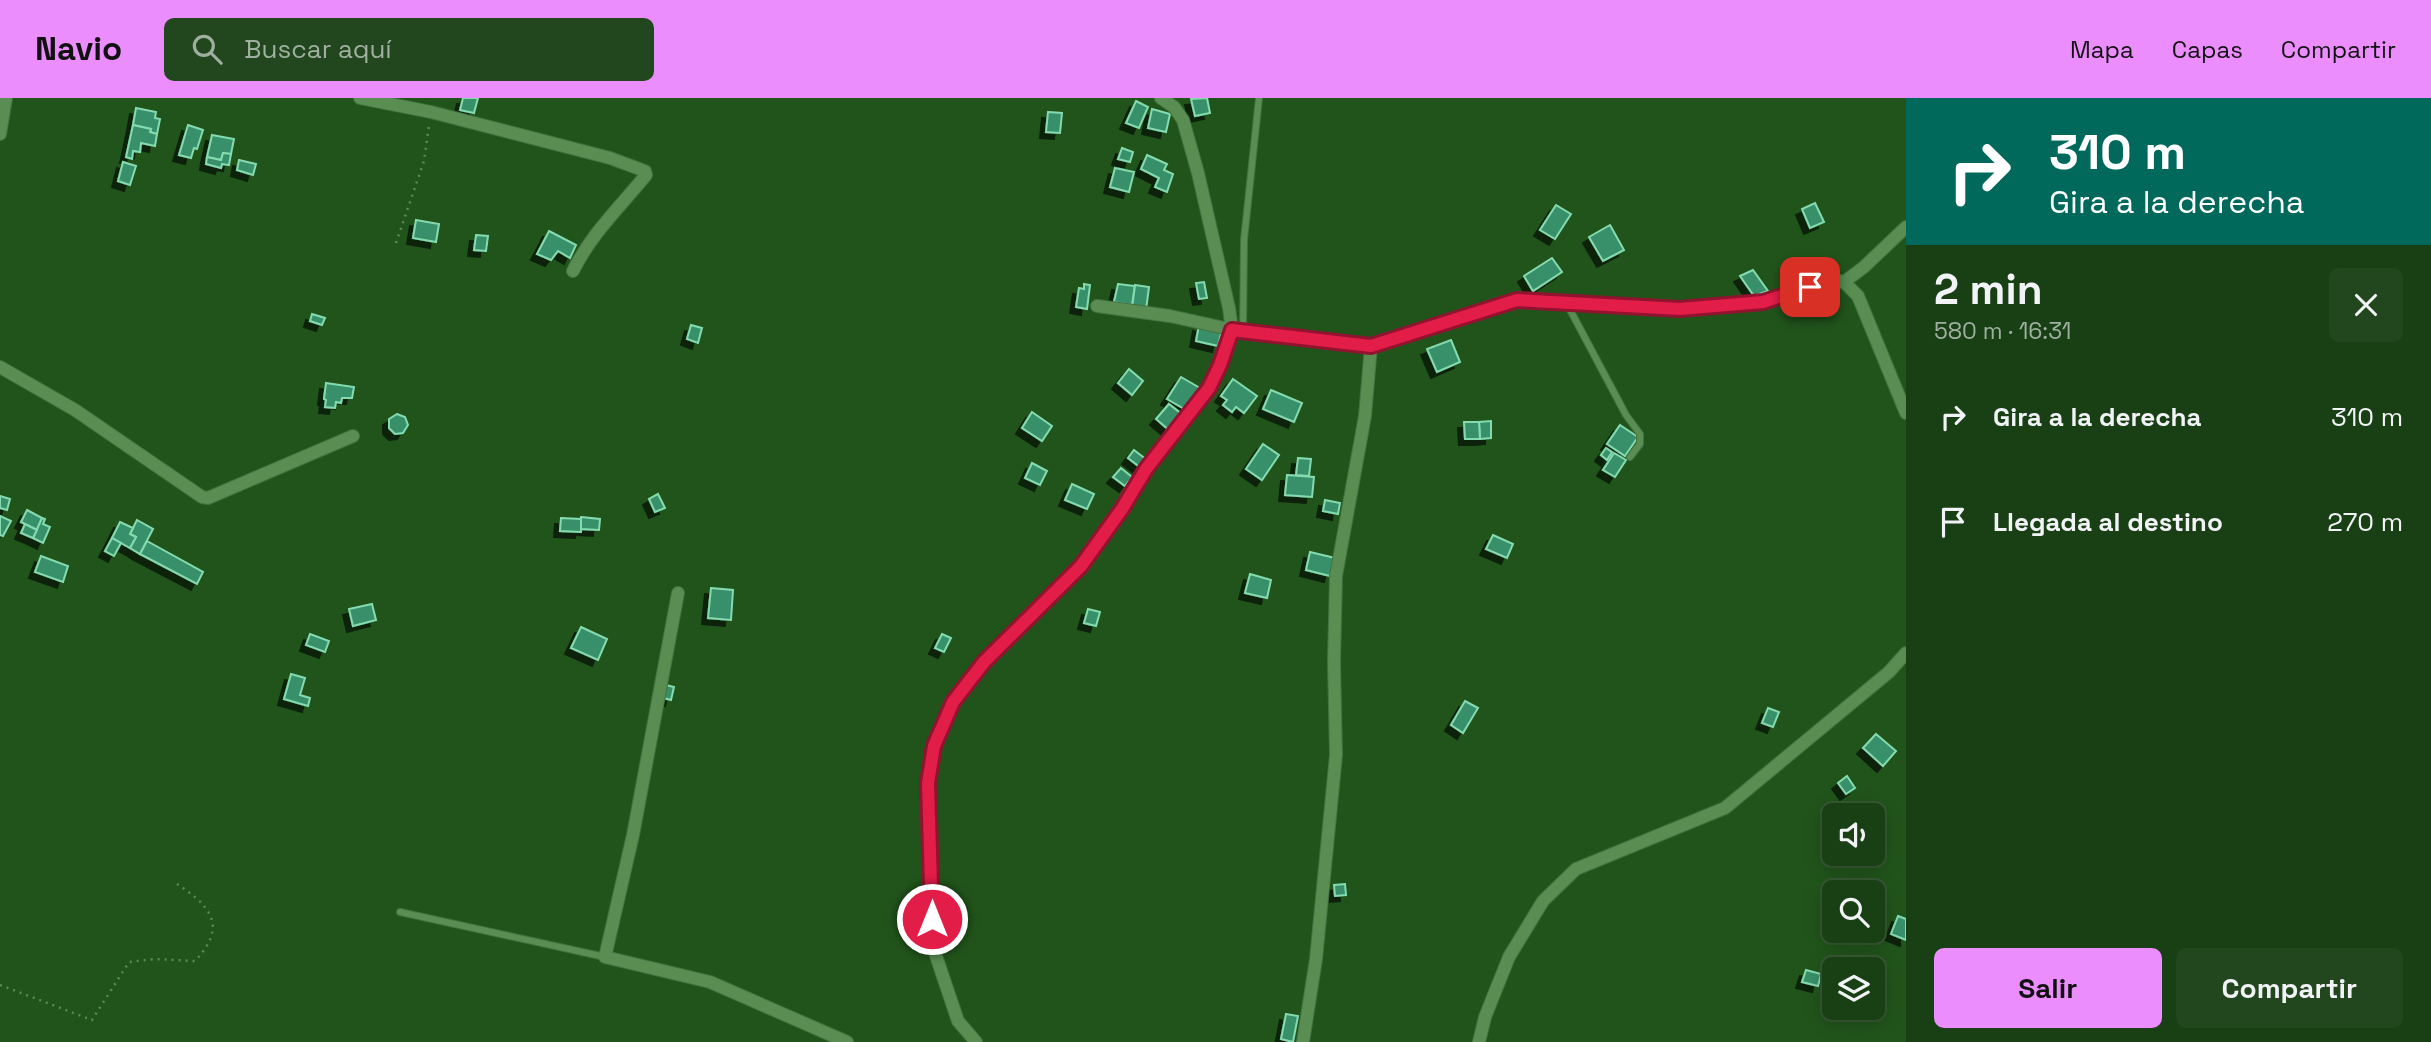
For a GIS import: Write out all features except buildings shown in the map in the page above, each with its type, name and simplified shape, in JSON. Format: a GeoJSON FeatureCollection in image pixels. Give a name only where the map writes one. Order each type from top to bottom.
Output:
{"type":"FeatureCollection","features":[{"type":"Feature","properties":{"kind":"street"},"geometry":{"type":"LineString","coordinates":[[0,134],[6,98]]}},
{"type":"Feature","properties":{"kind":"street"},"geometry":{"type":"LineString","coordinates":[[360,98],[431,112],[610,158],[646,173],[621,206],[607,218],[573,271]]}},
{"type":"Feature","properties":{"kind":"street"},"geometry":{"type":"LineString","coordinates":[[976,1042],[958,1021],[932,944],[928,783],[934,746],[953,702],[984,662],[1081,566],[1116,518],[1146,469],[1209,388],[1238,331],[1183,120],[1174,107],[1161,98]]}},
{"type":"Feature","properties":{"kind":"street"},"geometry":{"type":"LineString","coordinates":[[1844,282],[1906,227]]}},
{"type":"Feature","properties":{"kind":"street"},"geometry":{"type":"LineString","coordinates":[[1097,306],[1171,316],[1238,331],[1371,346],[1517,300],[1680,309],[1763,302],[1833,280],[1844,282],[1858,296],[1906,413]]}},
{"type":"Feature","properties":{"kind":"street"},"geometry":{"type":"LineString","coordinates":[[1303,1042],[1316,959],[1336,755],[1336,576],[1365,416],[1371,346]]}},
{"type":"Feature","properties":{"kind":"street"},"geometry":{"type":"LineString","coordinates":[[0,367],[75,410],[202,497],[208,498],[353,436]]}},
{"type":"Feature","properties":{"kind":"street"},"geometry":{"type":"LineString","coordinates":[[678,593],[633,835],[605,957],[710,982],[847,1042]]}},
{"type":"Feature","properties":{"kind":"street"},"geometry":{"type":"LineString","coordinates":[[1479,1042],[1485,1017],[1509,957],[1543,901],[1576,869],[1725,808],[1889,672],[1906,653]]}},
{"type":"Feature","properties":{"kind":"lane"},"geometry":{"type":"LineString","coordinates":[[1238,331],[1244,240],[1259,98]]}},
{"type":"Feature","properties":{"kind":"lane"},"geometry":{"type":"LineString","coordinates":[[1566,303],[1626,415],[1640,434],[1640,444],[1630,457]]}},
{"type":"Feature","properties":{"kind":"lane"},"geometry":{"type":"LineString","coordinates":[[400,912],[605,957]]}},
{"type":"Feature","properties":{"kind":"path"},"geometry":{"type":"LineString","coordinates":[[396,243],[424,161],[431,112]]}},
{"type":"Feature","properties":{"kind":"path"},"geometry":{"type":"LineString","coordinates":[[0,985],[92,1020],[129,962],[155,959],[195,961],[208,948],[213,928],[210,912],[199,898],[174,882]]}},
{"type":"Feature","properties":{"kind":"route"},"geometry":{"type":"LineString","coordinates":[[932,919],[928,783],[934,746],[953,702],[984,662],[1081,566],[1122,509],[1146,469],[1209,388],[1232,330],[1371,346],[1517,300],[1680,309],[1763,302],[1810,287]]}}]}
